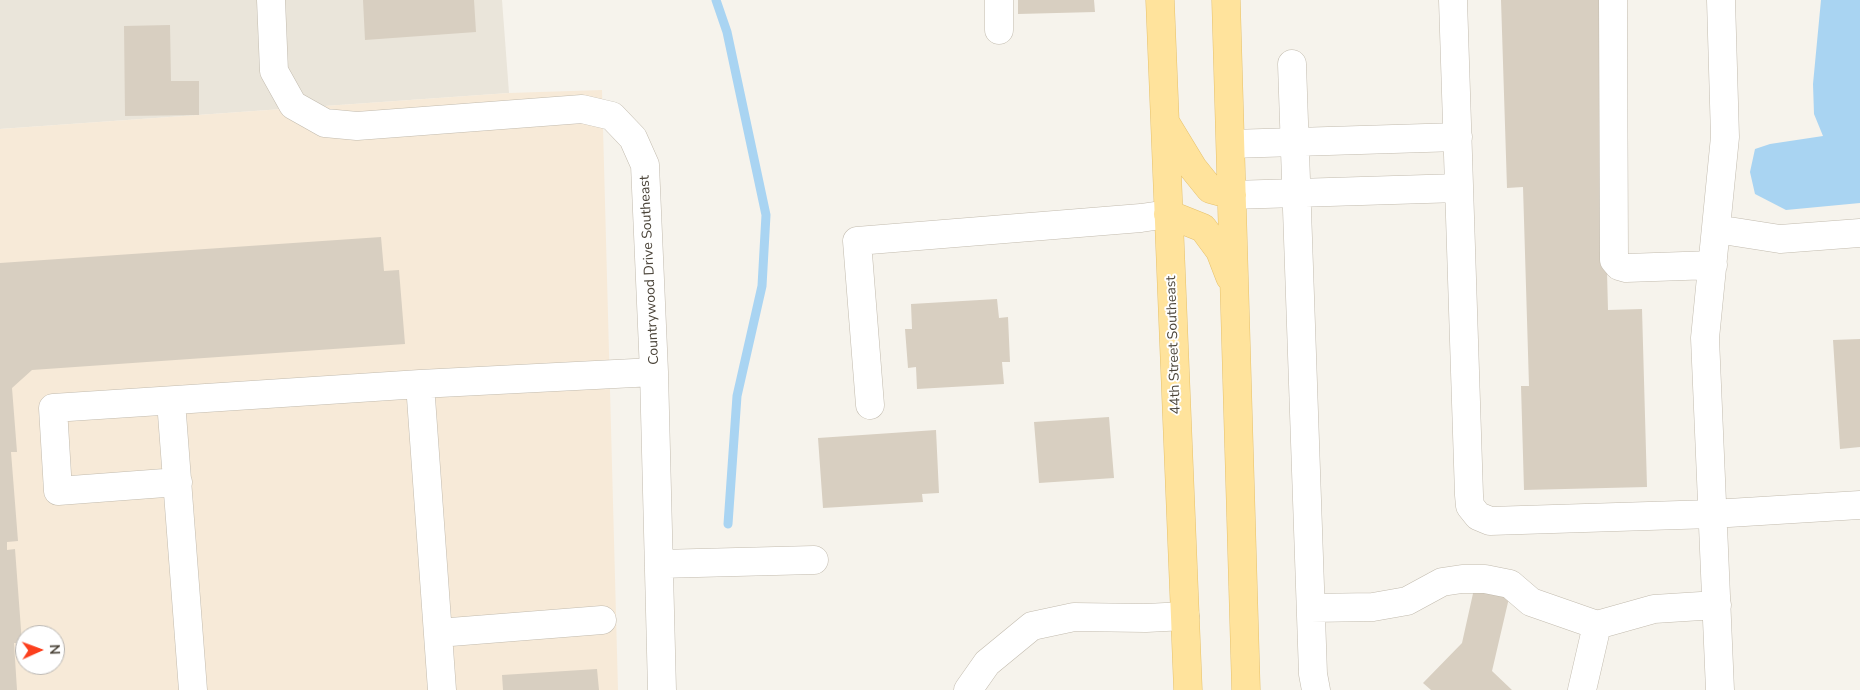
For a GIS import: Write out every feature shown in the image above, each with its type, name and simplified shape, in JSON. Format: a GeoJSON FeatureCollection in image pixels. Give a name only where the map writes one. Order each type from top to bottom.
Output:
{"type":"FeatureCollection","features":[{"type":"Feature","properties":{"kind":"main road","name":"44th Street Southeast"},"geometry":{"type":"LineString","coordinates":[[1160,0],[1188,690]]}},
{"type":"Feature","properties":{"kind":"main road"},"geometry":{"type":"LineString","coordinates":[[1226,0],[1246,690]]}},
{"type":"Feature","properties":{"kind":"main road"},"geometry":{"type":"LineString","coordinates":[[1164,121],[1210,189],[1232,196]]}},
{"type":"Feature","properties":{"kind":"main road"},"geometry":{"type":"LineString","coordinates":[[1168,214],[1203,228],[1220,251],[1235,290]]}},
{"type":"Feature","properties":{"kind":"street","name":"Countrywood Drive Southeast"},"geometry":{"type":"LineString","coordinates":[[272,0],[274,71],[293,105],[325,123],[357,126],[582,109],[612,116],[633,138],[645,165],[654,372],[662,690]]}},
{"type":"Feature","properties":{"kind":"street"},"geometry":{"type":"LineString","coordinates":[[999,0],[999,30]]}},
{"type":"Feature","properties":{"kind":"street"},"geometry":{"type":"LineString","coordinates":[[1453,0],[1469,495],[1470,506],[1478,516],[1490,521],[1712,514],[1860,505]]}},
{"type":"Feature","properties":{"kind":"street"},"geometry":{"type":"LineString","coordinates":[[1613,0],[1614,260],[1619,266],[1626,268],[1713,264]]}},
{"type":"Feature","properties":{"kind":"street"},"geometry":{"type":"LineString","coordinates":[[1720,690],[1705,338],[1725,137],[1722,0]]}},
{"type":"Feature","properties":{"kind":"street"},"geometry":{"type":"LineString","coordinates":[[1292,64],[1313,674],[1316,690]]}},
{"type":"Feature","properties":{"kind":"street"},"geometry":{"type":"LineString","coordinates":[[1231,144],[1458,137]]}},
{"type":"Feature","properties":{"kind":"street"},"geometry":{"type":"LineString","coordinates":[[1232,196],[1459,188]]}},
{"type":"Feature","properties":{"kind":"street"},"geometry":{"type":"LineString","coordinates":[[870,405],[857,241],[1141,218],[1168,214]]}},
{"type":"Feature","properties":{"kind":"street"},"geometry":{"type":"LineString","coordinates":[[1716,229],[1780,239],[1860,233]]}},
{"type":"Feature","properties":{"kind":"street"},"geometry":{"type":"LineString","coordinates":[[178,482],[58,491],[53,408],[420,384],[654,372]]}},
{"type":"Feature","properties":{"kind":"street"},"geometry":{"type":"LineString","coordinates":[[420,384],[442,690]]}},
{"type":"Feature","properties":{"kind":"street"},"geometry":{"type":"LineString","coordinates":[[171,401],[193,690]]}},
{"type":"Feature","properties":{"kind":"street"},"geometry":{"type":"LineString","coordinates":[[659,564],[814,560]]}},
{"type":"Feature","properties":{"kind":"street"},"geometry":{"type":"LineString","coordinates":[[1311,608],[1373,607],[1407,602],[1442,582],[1462,578],[1510,584],[1532,602],[1597,625],[1654,609],[1717,605]]}},
{"type":"Feature","properties":{"kind":"street"},"geometry":{"type":"LineString","coordinates":[[968,690],[987,663],[1032,626],[1074,616],[1146,618],[1185,616]]}},
{"type":"Feature","properties":{"kind":"street"},"geometry":{"type":"LineString","coordinates":[[438,633],[602,620]]}},
{"type":"Feature","properties":{"kind":"street"},"geometry":{"type":"LineString","coordinates":[[1582,690],[1597,625]]}},
{"type":"Feature","properties":{"kind":"shaded area"},"geometry":{"type":"Polygon","coordinates":[[[0,0],[502,0],[509,93],[0,129],[0,0]]]}},
{"type":"Feature","properties":{"kind":"shaded area"},"geometry":{"type":"Polygon","coordinates":[[[602,90],[618,690],[0,690],[0,129],[509,93],[602,90]]]}},
{"type":"Feature","properties":{"kind":"water"},"geometry":{"type":"Polygon","coordinates":[[[1821,0],[1860,0],[1860,203],[1786,210],[1755,194],[1750,172],[1755,149],[1770,144],[1823,136],[1814,114],[1813,84],[1821,0]]]}},
{"type":"Feature","properties":{"kind":"building"},"geometry":{"type":"Polygon","coordinates":[[[363,0],[474,0],[476,32],[365,40],[363,0]]]}},
{"type":"Feature","properties":{"kind":"building"},"geometry":{"type":"Polygon","coordinates":[[[1018,0],[1094,0],[1095,12],[1018,14],[1018,0]]]}},
{"type":"Feature","properties":{"kind":"building"},"geometry":{"type":"Polygon","coordinates":[[[1501,0],[1600,0],[1608,310],[1642,309],[1647,487],[1524,490],[1521,386],[1529,386],[1523,187],[1507,188],[1501,0]]]}},
{"type":"Feature","properties":{"kind":"building"},"geometry":{"type":"Polygon","coordinates":[[[170,25],[171,81],[199,81],[199,115],[125,116],[124,26],[170,25]]]}},
{"type":"Feature","properties":{"kind":"building"},"geometry":{"type":"Polygon","coordinates":[[[381,237],[384,271],[399,270],[405,344],[32,370],[12,388],[17,452],[11,452],[18,541],[7,542],[7,550],[15,549],[21,625],[15,625],[14,643],[17,690],[0,690],[0,263],[381,237]]]}},
{"type":"Feature","properties":{"kind":"building"},"geometry":{"type":"Polygon","coordinates":[[[997,299],[999,318],[1008,317],[1010,362],[1002,362],[1004,384],[917,389],[916,367],[908,368],[905,329],[912,329],[911,304],[997,299]]]}},
{"type":"Feature","properties":{"kind":"building"},"geometry":{"type":"Polygon","coordinates":[[[1860,339],[1860,447],[1840,449],[1833,340],[1860,339]]]}},
{"type":"Feature","properties":{"kind":"building"},"geometry":{"type":"Polygon","coordinates":[[[1109,417],[1114,478],[1039,483],[1034,422],[1109,417]]]}},
{"type":"Feature","properties":{"kind":"building"},"geometry":{"type":"Polygon","coordinates":[[[936,430],[939,493],[922,494],[923,502],[823,508],[818,438],[936,430]]]}},
{"type":"Feature","properties":{"kind":"building"},"geometry":{"type":"Polygon","coordinates":[[[1474,589],[1509,598],[1492,671],[1512,690],[1431,690],[1423,683],[1462,643],[1474,589]]]}},
{"type":"Feature","properties":{"kind":"building"},"geometry":{"type":"Polygon","coordinates":[[[597,669],[599,690],[503,690],[502,675],[597,669]]]}},
{"type":"Feature","properties":{"kind":"waterway"},"geometry":{"type":"LineString","coordinates":[[716,0],[727,32],[766,215],[762,286],[737,396],[728,524]]}}]}
